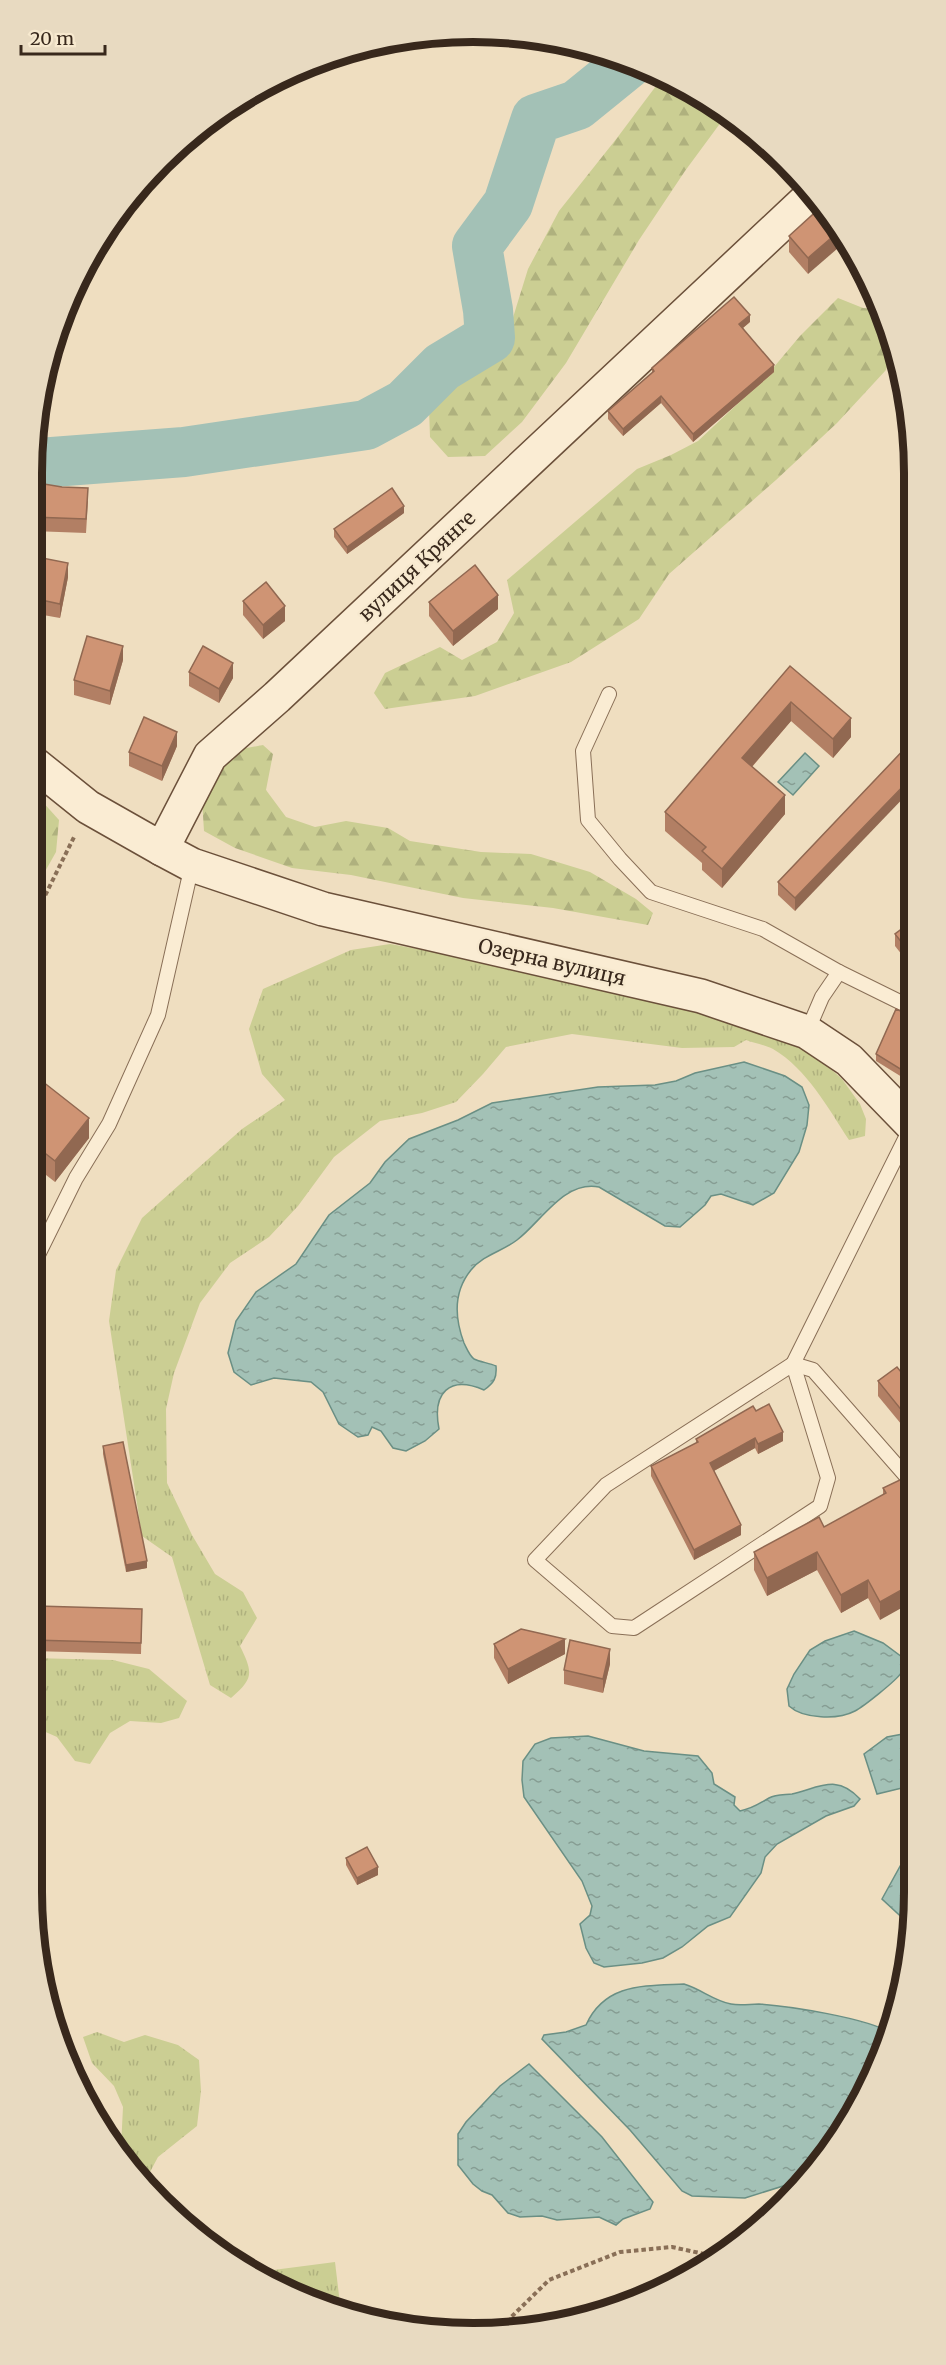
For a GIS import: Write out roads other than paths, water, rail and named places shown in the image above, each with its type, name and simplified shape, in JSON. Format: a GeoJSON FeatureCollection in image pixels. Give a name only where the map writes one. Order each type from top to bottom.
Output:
{"type":"FeatureCollection","features":[{"type":"Feature","properties":{"kind":"street","name":"вулиця Крянге"},"geometry":{"type":"LineString","coordinates":[[162,849],[210,756],[277,697],[806,200]]}},
{"type":"Feature","properties":{"kind":"street"},"geometry":{"type":"LineString","coordinates":[[42,770],[88,807],[162,849]]}},
{"type":"Feature","properties":{"kind":"street","name":"Озерна вулиця"},"geometry":{"type":"LineString","coordinates":[[162,849],[192,865],[323,909],[701,996],[807,1032],[849,1060],[904,1117]]}},
{"type":"Feature","properties":{"kind":"lane"},"geometry":{"type":"LineString","coordinates":[[609,694],[583,751],[588,820],[651,892],[763,929],[839,972],[904,1004]]}},
{"type":"Feature","properties":{"kind":"lane"},"geometry":{"type":"LineString","coordinates":[[42,1247],[76,1178],[109,1124],[158,1015],[192,865]]}},
{"type":"Feature","properties":{"kind":"lane"},"geometry":{"type":"LineString","coordinates":[[807,1032],[822,997],[839,972]]}},
{"type":"Feature","properties":{"kind":"lane"},"geometry":{"type":"LineString","coordinates":[[794,1364],[828,1478],[820,1506],[634,1628],[612,1626],[535,1560],[606,1485],[794,1364],[904,1141]]}},
{"type":"Feature","properties":{"kind":"lane"},"geometry":{"type":"LineString","coordinates":[[794,1364],[813,1370],[904,1473]]}},
{"type":"Feature","properties":{"kind":"water"},"geometry":{"type":"Polygon","coordinates":[[[805,753],[819,766],[793,795],[778,782],[805,753]]]}},
{"type":"Feature","properties":{"kind":"water"},"geometry":{"type":"Polygon","coordinates":[[[744,1062],[785,1076],[802,1087],[809,1105],[807,1125],[799,1152],[774,1193],[753,1205],[721,1194],[711,1196],[705,1205],[680,1227],[665,1226],[599,1187],[586,1187],[564,1196],[517,1240],[481,1261],[465,1278],[457,1306],[461,1334],[472,1357],[496,1366],[496,1374],[484,1390],[461,1385],[446,1390],[438,1406],[439,1429],[425,1441],[406,1451],[393,1448],[381,1431],[372,1427],[368,1435],[358,1437],[339,1424],[323,1392],[311,1382],[274,1378],[251,1385],[234,1372],[228,1353],[236,1321],[256,1292],[296,1264],[329,1215],[370,1183],[385,1162],[409,1139],[458,1120],[492,1103],[598,1087],[655,1085],[744,1062]]]}},
{"type":"Feature","properties":{"kind":"water"},"geometry":{"type":"Polygon","coordinates":[[[854,1631],[883,1643],[904,1659],[903,1670],[887,1687],[855,1711],[830,1717],[803,1714],[789,1706],[787,1689],[810,1650],[825,1641],[854,1631]]]}},
{"type":"Feature","properties":{"kind":"water"},"geometry":{"type":"Polygon","coordinates":[[[904,1734],[904,1787],[877,1794],[864,1754],[887,1737],[904,1734]]]}},
{"type":"Feature","properties":{"kind":"water"},"geometry":{"type":"Polygon","coordinates":[[[588,1736],[644,1751],[698,1756],[712,1773],[714,1784],[735,1797],[734,1805],[740,1811],[775,1796],[792,1794],[828,1784],[844,1787],[860,1799],[854,1806],[826,1816],[777,1844],[765,1857],[761,1873],[730,1917],[708,1926],[682,1947],[663,1958],[604,1967],[594,1963],[586,1948],[580,1924],[590,1915],[592,1906],[582,1881],[524,1797],[522,1780],[523,1761],[535,1744],[551,1738],[588,1736]]]}},
{"type":"Feature","properties":{"kind":"water"},"geometry":{"type":"Polygon","coordinates":[[[904,1860],[903,1918],[882,1899],[904,1860]]]}},
{"type":"Feature","properties":{"kind":"water"},"geometry":{"type":"Polygon","coordinates":[[[684,1984],[731,2004],[772,2005],[808,2010],[864,2022],[882,2029],[860,2083],[846,2108],[815,2154],[790,2184],[745,2198],[692,2196],[682,2191],[630,2130],[542,2039],[544,2035],[566,2032],[586,2025],[594,2011],[615,1994],[654,1985],[684,1984]]]}},
{"type":"Feature","properties":{"kind":"water"},"geometry":{"type":"Polygon","coordinates":[[[529,2064],[602,2137],[653,2202],[650,2209],[623,2219],[616,2225],[599,2217],[557,2220],[542,2216],[520,2217],[508,2213],[492,2195],[473,2184],[458,2165],[458,2134],[466,2122],[500,2086],[529,2064]]]}},
{"type":"Feature","properties":{"kind":"waterway"},"geometry":{"type":"LineString","coordinates":[[42,463],[184,452],[366,425],[405,404],[442,367],[490,338],[488,310],[477,246],[508,204],[536,119],[577,105],[622,69]]}}]}
